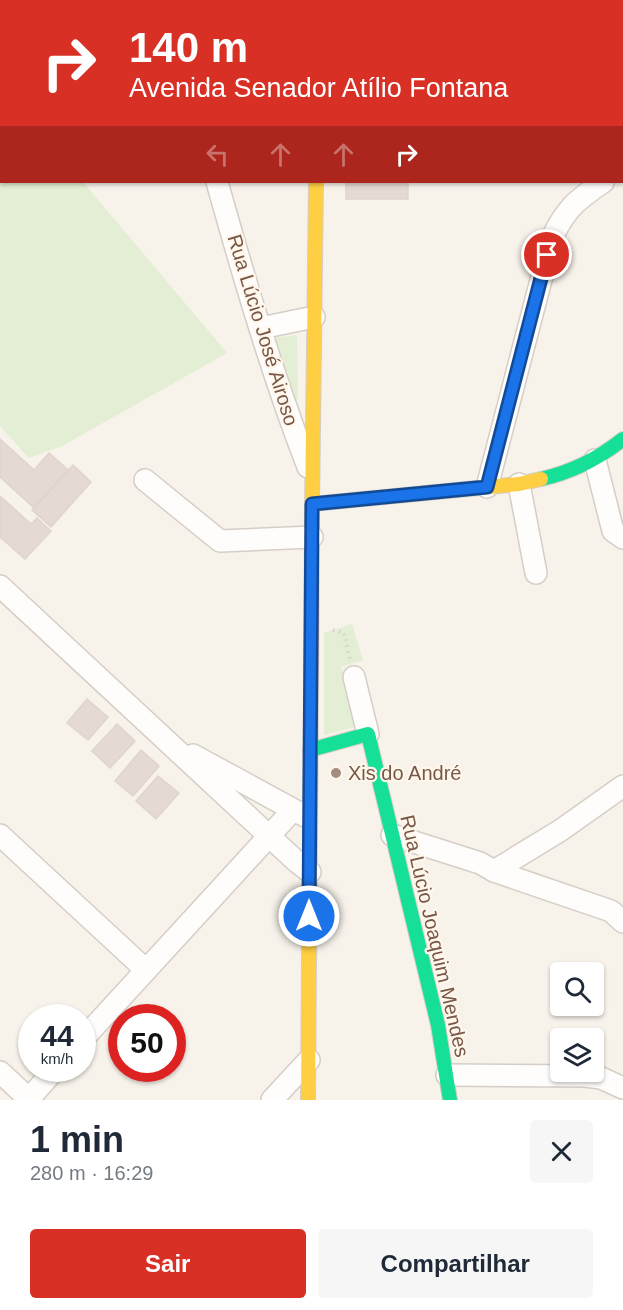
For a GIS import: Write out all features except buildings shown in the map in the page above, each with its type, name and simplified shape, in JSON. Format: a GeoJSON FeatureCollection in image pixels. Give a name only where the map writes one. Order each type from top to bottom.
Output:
{"type":"FeatureCollection","features":[{"type":"Feature","properties":{"kind":"main road"},"geometry":{"type":"LineString","coordinates":[[308,1100],[310,872],[302,814],[310,750],[316,183]]}},
{"type":"Feature","properties":{"kind":"main road"},"geometry":{"type":"LineString","coordinates":[[312,504],[519,484],[563,475],[595,460],[623,439]]}},
{"type":"Feature","properties":{"kind":"main road"},"geometry":{"type":"LineString","coordinates":[[310,750],[368,734]]}},
{"type":"Feature","properties":{"kind":"main road","name":"Rua Lúcio Joaquim Mendes"},"geometry":{"type":"LineString","coordinates":[[368,734],[438,1025],[450,1100]]}},
{"type":"Feature","properties":{"kind":"street","name":"Rua Lúcio José Airoso"},"geometry":{"type":"LineString","coordinates":[[217,183],[293,428],[312,478]]}},
{"type":"Feature","properties":{"kind":"street"},"geometry":{"type":"LineString","coordinates":[[487,487],[552,238],[568,209],[602,183]]}},
{"type":"Feature","properties":{"kind":"street"},"geometry":{"type":"LineString","coordinates":[[261,328],[314,317]]}},
{"type":"Feature","properties":{"kind":"street"},"geometry":{"type":"LineString","coordinates":[[595,460],[613,531],[623,538]]}},
{"type":"Feature","properties":{"kind":"street"},"geometry":{"type":"LineString","coordinates":[[145,480],[220,541],[312,537]]}},
{"type":"Feature","properties":{"kind":"street"},"geometry":{"type":"LineString","coordinates":[[519,484],[536,573]]}},
{"type":"Feature","properties":{"kind":"street"},"geometry":{"type":"LineString","coordinates":[[0,586],[310,872]]}},
{"type":"Feature","properties":{"kind":"street"},"geometry":{"type":"LineString","coordinates":[[354,677],[368,734]]}},
{"type":"Feature","properties":{"kind":"street"},"geometry":{"type":"LineString","coordinates":[[96,1025],[269,836],[302,814],[166,740]]}},
{"type":"Feature","properties":{"kind":"street"},"geometry":{"type":"LineString","coordinates":[[494,871],[561,830],[623,786]]}},
{"type":"Feature","properties":{"kind":"street"},"geometry":{"type":"LineString","coordinates":[[0,835],[146,970]]}},
{"type":"Feature","properties":{"kind":"street"},"geometry":{"type":"LineString","coordinates":[[393,840],[480,863],[494,871],[611,911],[623,921]]}},
{"type":"Feature","properties":{"kind":"street"},"geometry":{"type":"LineString","coordinates":[[272,1100],[309,1060]]}},
{"type":"Feature","properties":{"kind":"street"},"geometry":{"type":"LineString","coordinates":[[0,1072],[29,1099],[44,1082]]}},
{"type":"Feature","properties":{"kind":"street"},"geometry":{"type":"LineString","coordinates":[[447,1075],[585,1076],[601,1078],[623,1088]]}},
{"type":"Feature","properties":{"kind":"path"},"geometry":{"type":"LineString","coordinates":[[311,624],[344,633],[354,677]]}},
{"type":"Feature","properties":{"kind":"green space"},"geometry":{"type":"Polygon","coordinates":[[[0,183],[84,183],[227,353],[62,446],[29,458],[0,426],[0,183]]]}},
{"type":"Feature","properties":{"kind":"green space"},"geometry":{"type":"Polygon","coordinates":[[[297,335],[298,395],[296,406],[274,338],[297,335]]]}},
{"type":"Feature","properties":{"kind":"green space"},"geometry":{"type":"Polygon","coordinates":[[[352,624],[363,660],[341,667],[358,726],[324,735],[324,633],[352,624]]]}},
{"type":"Feature","properties":{"kind":"traffic: fast"},"geometry":{"type":"LineString","coordinates":[[541,479],[584,464],[623,439]]}},
{"type":"Feature","properties":{"kind":"traffic: fast"},"geometry":{"type":"LineString","coordinates":[[310,750],[368,734],[438,1025],[450,1100]]}},
{"type":"Feature","properties":{"kind":"traffic: slow"},"geometry":{"type":"LineString","coordinates":[[312,510],[316,183]]}},
{"type":"Feature","properties":{"kind":"traffic: slow"},"geometry":{"type":"LineString","coordinates":[[312,504],[519,484],[541,479]]}},
{"type":"Feature","properties":{"kind":"traffic: slow"},"geometry":{"type":"LineString","coordinates":[[308,1100],[311,695]]}},
{"type":"Feature","properties":{"kind":"traffic: jam"},"geometry":{"type":"LineString","coordinates":[[311,695],[312,510]]}},
{"type":"Feature","properties":{"kind":"place","name":"Xis do André"},"geometry":{"type":"Point","coordinates":[336,773]}},
{"type":"Feature","properties":{"kind":"route"},"geometry":{"type":"LineString","coordinates":[[309,916],[312,504],[487,487],[547,255]]}}]}
